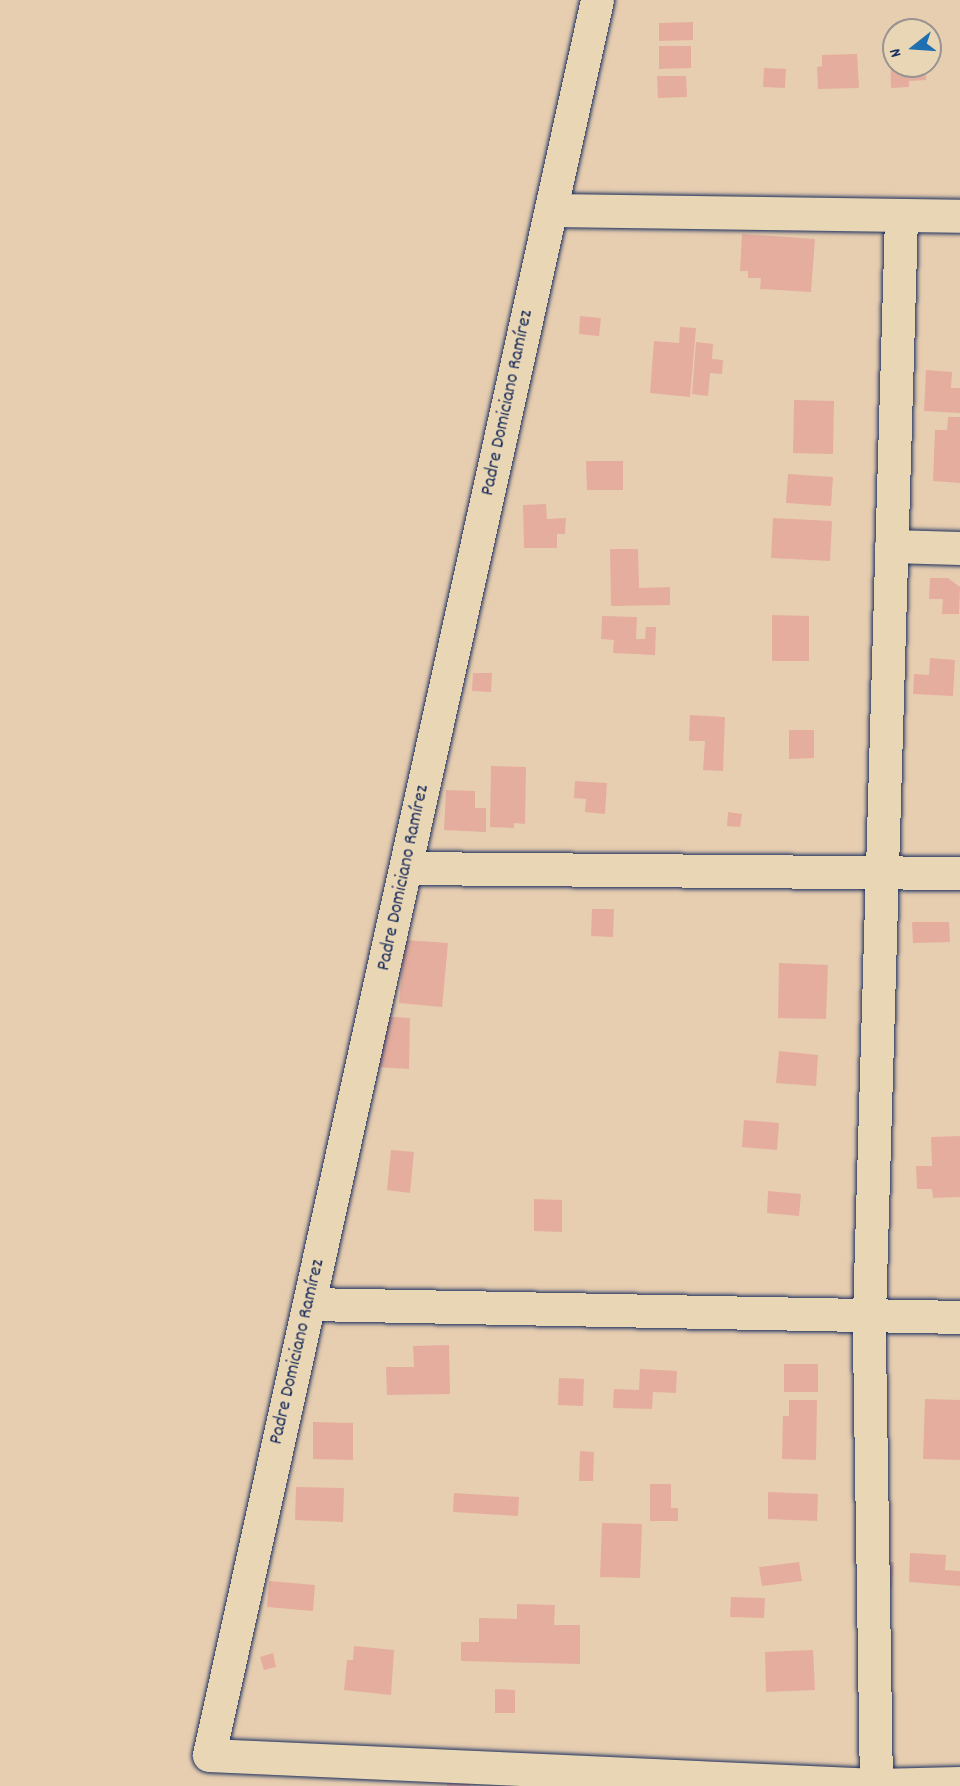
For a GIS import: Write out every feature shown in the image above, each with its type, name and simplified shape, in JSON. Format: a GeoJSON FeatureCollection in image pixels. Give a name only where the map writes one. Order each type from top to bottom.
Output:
{"type":"FeatureCollection","features":[{"type":"Feature","properties":{"kind":"street","name":"Padre Domiciano Ramírez"},"geometry":{"type":"LineString","coordinates":[[597,0],[209,1755],[876,1785]]}},
{"type":"Feature","properties":{"kind":"street"},"geometry":{"type":"LineString","coordinates":[[551,210],[960,216]]}},
{"type":"Feature","properties":{"kind":"street"},"geometry":{"type":"LineString","coordinates":[[901,215],[869,1315],[876,1785],[960,1783]]}},
{"type":"Feature","properties":{"kind":"street"},"geometry":{"type":"LineString","coordinates":[[891,546],[960,548]]}},
{"type":"Feature","properties":{"kind":"street"},"geometry":{"type":"LineString","coordinates":[[406,868],[960,873]]}},
{"type":"Feature","properties":{"kind":"street"},"geometry":{"type":"LineString","coordinates":[[309,1304],[960,1317]]}},
{"type":"Feature","properties":{"kind":"building"},"geometry":{"type":"Polygon","coordinates":[[[693,22],[693,40],[659,41],[659,23],[693,22]]]}},
{"type":"Feature","properties":{"kind":"building"},"geometry":{"type":"Polygon","coordinates":[[[659,46],[691,46],[691,68],[659,69],[659,46]]]}},
{"type":"Feature","properties":{"kind":"building"},"geometry":{"type":"Polygon","coordinates":[[[857,54],[859,88],[818,89],[817,67],[822,66],[822,55],[857,54]]]}},
{"type":"Feature","properties":{"kind":"building"},"geometry":{"type":"Polygon","coordinates":[[[764,68],[786,69],[785,88],[763,87],[764,68]]]}},
{"type":"Feature","properties":{"kind":"building"},"geometry":{"type":"Polygon","coordinates":[[[657,76],[686,76],[687,97],[658,98],[657,76]]]}},
{"type":"Feature","properties":{"kind":"building"},"geometry":{"type":"Polygon","coordinates":[[[891,78],[926,78],[926,80],[909,81],[909,87],[891,88],[891,78]]]}},
{"type":"Feature","properties":{"kind":"building"},"geometry":{"type":"Polygon","coordinates":[[[742,234],[815,239],[811,292],[760,289],[761,278],[748,278],[748,271],[740,271],[742,234]]]}},
{"type":"Feature","properties":{"kind":"building"},"geometry":{"type":"Polygon","coordinates":[[[580,316],[601,318],[599,336],[579,334],[580,316]]]}},
{"type":"Feature","properties":{"kind":"building"},"geometry":{"type":"Polygon","coordinates":[[[680,327],[696,328],[690,397],[650,393],[654,341],[679,343],[680,327]]]}},
{"type":"Feature","properties":{"kind":"building"},"geometry":{"type":"Polygon","coordinates":[[[696,342],[713,344],[712,359],[723,360],[722,374],[710,373],[708,396],[692,394],[696,342]]]}},
{"type":"Feature","properties":{"kind":"building"},"geometry":{"type":"Polygon","coordinates":[[[926,370],[952,372],[951,388],[960,388],[960,413],[924,411],[926,370]]]}},
{"type":"Feature","properties":{"kind":"building"},"geometry":{"type":"Polygon","coordinates":[[[794,400],[834,401],[833,454],[793,453],[794,400]]]}},
{"type":"Feature","properties":{"kind":"building"},"geometry":{"type":"Polygon","coordinates":[[[948,417],[960,417],[960,483],[933,481],[935,430],[947,430],[948,417]]]}},
{"type":"Feature","properties":{"kind":"building"},"geometry":{"type":"Polygon","coordinates":[[[586,461],[623,461],[623,490],[587,490],[586,461]]]}},
{"type":"Feature","properties":{"kind":"building"},"geometry":{"type":"Polygon","coordinates":[[[788,474],[833,477],[831,506],[786,503],[788,474]]]}},
{"type":"Feature","properties":{"kind":"building"},"geometry":{"type":"Polygon","coordinates":[[[546,504],[547,519],[566,518],[565,534],[557,534],[557,548],[524,548],[523,505],[546,504]]]}},
{"type":"Feature","properties":{"kind":"building"},"geometry":{"type":"Polygon","coordinates":[[[773,518],[832,521],[830,561],[771,558],[773,518]]]}},
{"type":"Feature","properties":{"kind":"building"},"geometry":{"type":"Polygon","coordinates":[[[610,549],[638,549],[639,588],[670,587],[670,605],[611,606],[610,549]]]}},
{"type":"Feature","properties":{"kind":"building"},"geometry":{"type":"Polygon","coordinates":[[[930,578],[948,578],[960,587],[959,614],[942,614],[943,599],[929,599],[930,578]]]}},
{"type":"Feature","properties":{"kind":"building"},"geometry":{"type":"Polygon","coordinates":[[[772,615],[809,616],[809,661],[772,661],[772,615]]]}},
{"type":"Feature","properties":{"kind":"building"},"geometry":{"type":"Polygon","coordinates":[[[602,616],[637,617],[636,639],[645,639],[646,627],[656,627],[655,655],[613,653],[614,640],[601,639],[602,616]]]}},
{"type":"Feature","properties":{"kind":"building"},"geometry":{"type":"Polygon","coordinates":[[[930,658],[955,660],[953,696],[913,694],[914,674],[929,675],[930,658]]]}},
{"type":"Feature","properties":{"kind":"building"},"geometry":{"type":"Polygon","coordinates":[[[473,673],[492,673],[491,692],[472,691],[473,673]]]}},
{"type":"Feature","properties":{"kind":"building"},"geometry":{"type":"Polygon","coordinates":[[[690,715],[725,717],[723,771],[703,770],[705,741],[689,741],[690,715]]]}},
{"type":"Feature","properties":{"kind":"building"},"geometry":{"type":"Polygon","coordinates":[[[789,730],[814,730],[814,758],[789,759],[789,730]]]}},
{"type":"Feature","properties":{"kind":"building"},"geometry":{"type":"Polygon","coordinates":[[[491,766],[526,767],[525,824],[514,823],[514,828],[490,827],[491,766]]]}},
{"type":"Feature","properties":{"kind":"building"},"geometry":{"type":"Polygon","coordinates":[[[575,781],[607,783],[605,814],[585,812],[586,799],[574,798],[575,781]]]}},
{"type":"Feature","properties":{"kind":"building"},"geometry":{"type":"Polygon","coordinates":[[[446,790],[475,791],[475,808],[486,808],[486,832],[444,830],[446,790]]]}},
{"type":"Feature","properties":{"kind":"building"},"geometry":{"type":"Polygon","coordinates":[[[728,812],[742,814],[740,827],[727,826],[728,812]]]}},
{"type":"Feature","properties":{"kind":"building"},"geometry":{"type":"Polygon","coordinates":[[[592,909],[614,909],[613,937],[591,936],[592,909]]]}},
{"type":"Feature","properties":{"kind":"building"},"geometry":{"type":"Polygon","coordinates":[[[912,922],[949,922],[950,942],[913,943],[912,922]]]}},
{"type":"Feature","properties":{"kind":"building"},"geometry":{"type":"Polygon","coordinates":[[[405,940],[448,943],[442,1007],[399,1003],[405,940]]]}},
{"type":"Feature","properties":{"kind":"building"},"geometry":{"type":"Polygon","coordinates":[[[779,963],[828,965],[826,1019],[778,1018],[779,963]]]}},
{"type":"Feature","properties":{"kind":"building"},"geometry":{"type":"Polygon","coordinates":[[[378,1016],[410,1018],[409,1069],[376,1067],[378,1016]]]}},
{"type":"Feature","properties":{"kind":"building"},"geometry":{"type":"Polygon","coordinates":[[[779,1051],[818,1055],[816,1086],[776,1083],[779,1051]]]}},
{"type":"Feature","properties":{"kind":"building"},"geometry":{"type":"Polygon","coordinates":[[[744,1120],[779,1123],[777,1150],[742,1147],[744,1120]]]}},
{"type":"Feature","properties":{"kind":"building"},"geometry":{"type":"Polygon","coordinates":[[[960,1136],[960,1197],[933,1198],[932,1189],[917,1189],[916,1166],[932,1166],[931,1137],[960,1136]]]}},
{"type":"Feature","properties":{"kind":"building"},"geometry":{"type":"Polygon","coordinates":[[[391,1150],[414,1152],[410,1193],[387,1190],[391,1150]]]}},
{"type":"Feature","properties":{"kind":"building"},"geometry":{"type":"Polygon","coordinates":[[[768,1191],[801,1194],[799,1216],[767,1213],[768,1191]]]}},
{"type":"Feature","properties":{"kind":"building"},"geometry":{"type":"Polygon","coordinates":[[[534,1199],[562,1200],[562,1232],[534,1231],[534,1199]]]}},
{"type":"Feature","properties":{"kind":"building"},"geometry":{"type":"Polygon","coordinates":[[[449,1345],[450,1394],[387,1395],[386,1367],[414,1367],[413,1346],[449,1345]]]}},
{"type":"Feature","properties":{"kind":"building"},"geometry":{"type":"Polygon","coordinates":[[[784,1364],[818,1364],[818,1392],[784,1392],[784,1364]]]}},
{"type":"Feature","properties":{"kind":"building"},"geometry":{"type":"Polygon","coordinates":[[[640,1369],[677,1371],[676,1393],[653,1392],[652,1409],[613,1408],[614,1389],[639,1390],[640,1369]]]}},
{"type":"Feature","properties":{"kind":"building"},"geometry":{"type":"Polygon","coordinates":[[[559,1378],[584,1379],[583,1406],[558,1405],[559,1378]]]}},
{"type":"Feature","properties":{"kind":"building"},"geometry":{"type":"Polygon","coordinates":[[[925,1399],[960,1400],[960,1460],[923,1459],[925,1399]]]}},
{"type":"Feature","properties":{"kind":"building"},"geometry":{"type":"Polygon","coordinates":[[[789,1400],[817,1400],[816,1460],[782,1459],[783,1416],[789,1416],[789,1400]]]}},
{"type":"Feature","properties":{"kind":"building"},"geometry":{"type":"Polygon","coordinates":[[[313,1422],[353,1423],[353,1460],[313,1459],[313,1422]]]}},
{"type":"Feature","properties":{"kind":"building"},"geometry":{"type":"Polygon","coordinates":[[[580,1451],[594,1452],[593,1481],[579,1481],[580,1451]]]}},
{"type":"Feature","properties":{"kind":"building"},"geometry":{"type":"Polygon","coordinates":[[[650,1484],[671,1484],[671,1508],[678,1508],[678,1521],[650,1521],[650,1484]]]}},
{"type":"Feature","properties":{"kind":"building"},"geometry":{"type":"Polygon","coordinates":[[[296,1487],[344,1488],[343,1522],[295,1520],[296,1487]]]}},
{"type":"Feature","properties":{"kind":"building"},"geometry":{"type":"Polygon","coordinates":[[[768,1492],[818,1494],[817,1521],[768,1519],[768,1492]]]}},
{"type":"Feature","properties":{"kind":"building"},"geometry":{"type":"Polygon","coordinates":[[[454,1493],[519,1497],[518,1516],[453,1512],[454,1493]]]}},
{"type":"Feature","properties":{"kind":"building"},"geometry":{"type":"Polygon","coordinates":[[[602,1523],[642,1524],[640,1578],[600,1577],[602,1523]]]}},
{"type":"Feature","properties":{"kind":"building"},"geometry":{"type":"Polygon","coordinates":[[[910,1553],[946,1555],[945,1570],[960,1571],[960,1586],[909,1582],[910,1553]]]}},
{"type":"Feature","properties":{"kind":"building"},"geometry":{"type":"Polygon","coordinates":[[[879,1561],[894,1562],[892,1589],[877,1589],[879,1561]]]}},
{"type":"Feature","properties":{"kind":"building"},"geometry":{"type":"Polygon","coordinates":[[[799,1562],[802,1581],[762,1586],[759,1567],[799,1562]]]}},
{"type":"Feature","properties":{"kind":"building"},"geometry":{"type":"Polygon","coordinates":[[[269,1581],[315,1585],[313,1611],[267,1607],[269,1581]]]}},
{"type":"Feature","properties":{"kind":"building"},"geometry":{"type":"Polygon","coordinates":[[[731,1597],[765,1598],[764,1618],[730,1617],[731,1597]]]}},
{"type":"Feature","properties":{"kind":"building"},"geometry":{"type":"Polygon","coordinates":[[[517,1604],[555,1605],[554,1625],[580,1625],[580,1664],[461,1661],[461,1642],[479,1642],[479,1618],[517,1619],[517,1604]]]}},
{"type":"Feature","properties":{"kind":"building"},"geometry":{"type":"Polygon","coordinates":[[[354,1646],[394,1650],[391,1695],[344,1690],[347,1660],[353,1660],[354,1646]]]}},
{"type":"Feature","properties":{"kind":"building"},"geometry":{"type":"Polygon","coordinates":[[[813,1650],[815,1690],[766,1692],[765,1652],[813,1650]]]}},
{"type":"Feature","properties":{"kind":"building"},"geometry":{"type":"Polygon","coordinates":[[[273,1653],[276,1667],[264,1670],[260,1657],[273,1653]]]}},
{"type":"Feature","properties":{"kind":"building"},"geometry":{"type":"Polygon","coordinates":[[[495,1689],[515,1690],[515,1713],[495,1713],[495,1689]]]}},
{"type":"Feature","properties":{"kind":"building"},"geometry":{"type":"Polygon","coordinates":[[[447,1781],[470,1782],[470,1786],[447,1786],[447,1781]]]}}]}
